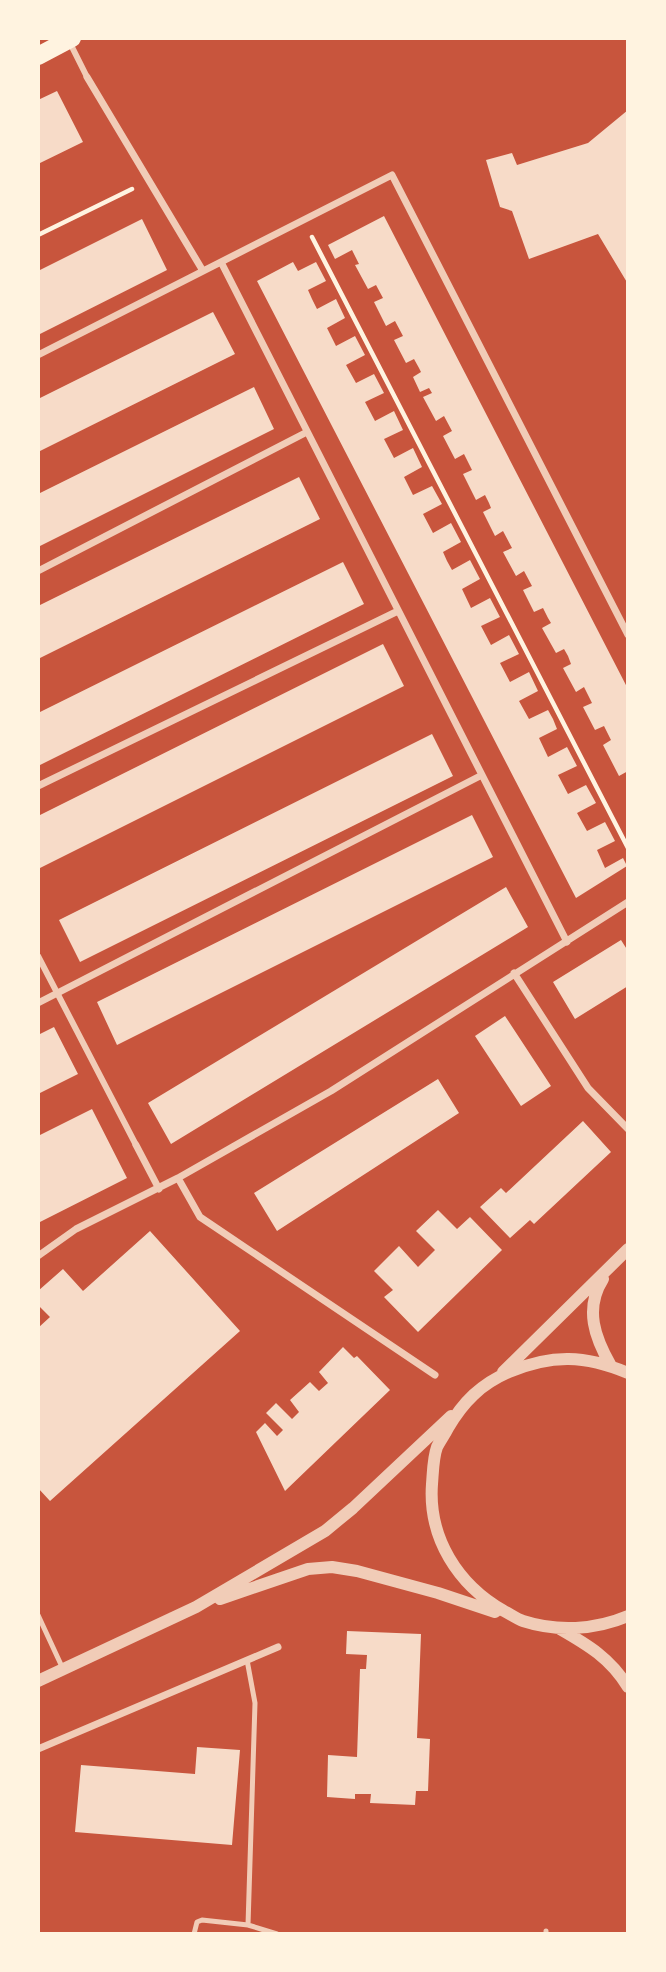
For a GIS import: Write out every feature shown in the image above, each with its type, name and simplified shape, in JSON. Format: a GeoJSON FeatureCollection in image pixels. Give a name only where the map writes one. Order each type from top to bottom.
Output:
{"type":"FeatureCollection","features":[{"type":"Feature","properties":{"kind":"main road"},"geometry":{"type":"LineString","coordinates":[[38,56],[70,40]]}},
{"type":"Feature","properties":{"kind":"street"},"geometry":{"type":"LineString","coordinates":[[70,40],[87,77],[203,271]]}},
{"type":"Feature","properties":{"kind":"street"},"geometry":{"type":"LineString","coordinates":[[38,355],[392,175],[628,635]]}},
{"type":"Feature","properties":{"kind":"street"},"geometry":{"type":"LineString","coordinates":[[221,262],[567,942]]}},
{"type":"Feature","properties":{"kind":"street"},"geometry":{"type":"LineString","coordinates":[[38,571],[307,432]]}},
{"type":"Feature","properties":{"kind":"street"},"geometry":{"type":"LineString","coordinates":[[38,786],[398,611]]}},
{"type":"Feature","properties":{"kind":"street"},"geometry":{"type":"LineString","coordinates":[[38,1003],[482,775]]}},
{"type":"Feature","properties":{"kind":"street"},"geometry":{"type":"LineString","coordinates":[[38,1256],[76,1229],[159,1189],[331,1091],[628,902]]}},
{"type":"Feature","properties":{"kind":"street"},"geometry":{"type":"LineString","coordinates":[[38,956],[159,1189]]}},
{"type":"Feature","properties":{"kind":"street"},"geometry":{"type":"LineString","coordinates":[[514,973],[588,1088],[628,1129]]}},
{"type":"Feature","properties":{"kind":"street"},"geometry":{"type":"LineString","coordinates":[[178,1178],[200,1217],[435,1375]]}},
{"type":"Feature","properties":{"kind":"street"},"geometry":{"type":"LineString","coordinates":[[38,1681],[196,1607],[325,1531],[353,1508],[469,1397],[498,1377],[628,1249]]}},
{"type":"Feature","properties":{"kind":"street"},"geometry":{"type":"LineString","coordinates":[[610,1266],[597,1287],[593,1325],[599,1345],[611,1366]]}},
{"type":"Feature","properties":{"kind":"street"},"geometry":{"type":"LineString","coordinates":[[498,1377],[530,1363],[561,1357],[588,1360],[628,1373]]}},
{"type":"Feature","properties":{"kind":"street"},"geometry":{"type":"LineString","coordinates":[[459,1409],[437,1447],[431,1501],[436,1529],[449,1557],[466,1582],[489,1602],[522,1620]]}},
{"type":"Feature","properties":{"kind":"street"},"geometry":{"type":"LineString","coordinates":[[196,1607],[308,1569],[332,1567],[438,1592],[522,1620],[557,1628],[582,1628],[628,1616]]}},
{"type":"Feature","properties":{"kind":"street"},"geometry":{"type":"LineString","coordinates":[[557,1628],[607,1659],[628,1687]]}},
{"type":"Feature","properties":{"kind":"street"},"geometry":{"type":"LineString","coordinates":[[38,1749],[278,1647]]}},
{"type":"Feature","properties":{"kind":"lane"},"geometry":{"type":"LineString","coordinates":[[38,1615],[63,1669]]}},
{"type":"Feature","properties":{"kind":"lane"},"geometry":{"type":"LineString","coordinates":[[247,1660],[255,1703],[248,1925]]}},
{"type":"Feature","properties":{"kind":"lane"},"geometry":{"type":"LineString","coordinates":[[194,1934],[197,1922],[202,1920],[248,1925],[277,1934]]}},
{"type":"Feature","properties":{"kind":"path"},"geometry":{"type":"LineString","coordinates":[[38,235],[149,181]]}},
{"type":"Feature","properties":{"kind":"path"},"geometry":{"type":"LineString","coordinates":[[303,221],[628,848]]}},
{"type":"Feature","properties":{"kind":"building"},"geometry":{"type":"Polygon","coordinates":[[[57,91],[83,142],[38,164],[38,100],[57,91]]]}},
{"type":"Feature","properties":{"kind":"building"},"geometry":{"type":"Polygon","coordinates":[[[628,110],[628,284],[598,234],[529,259],[512,211],[500,207],[486,160],[512,153],[517,165],[588,143],[628,110]]]}},
{"type":"Feature","properties":{"kind":"building"},"geometry":{"type":"Polygon","coordinates":[[[384,216],[628,689],[628,771],[619,776],[603,745],[611,740],[604,726],[595,730],[583,707],[592,703],[584,687],[576,692],[563,668],[571,664],[568,656],[564,649],[556,653],[542,628],[551,623],[543,608],[534,612],[523,590],[532,586],[524,571],[516,576],[503,552],[512,548],[503,531],[495,536],[483,512],[491,508],[485,495],[476,500],[463,474],[472,470],[464,454],[455,459],[443,436],[452,431],[444,416],[436,421],[423,397],[432,393],[429,388],[420,392],[413,377],[421,372],[414,359],[406,363],[394,340],[403,336],[395,321],[386,326],[374,302],[383,298],[376,285],[368,289],[355,265],[359,264],[352,250],[335,259],[328,245],[384,216]]]}},
{"type":"Feature","properties":{"kind":"building"},"geometry":{"type":"Polygon","coordinates":[[[142,219],[167,270],[38,335],[38,271],[142,219]]]}},
{"type":"Feature","properties":{"kind":"building"},"geometry":{"type":"Polygon","coordinates":[[[293,262],[298,271],[316,262],[326,281],[308,290],[317,309],[336,299],[345,318],[327,328],[336,346],[355,336],[365,355],[346,365],[356,383],[374,374],[384,393],[365,402],[375,421],[394,411],[403,430],[384,439],[394,458],[413,448],[422,467],[404,477],[413,495],[432,486],[442,504],[423,514],[433,533],[451,523],[461,542],[443,552],[452,570],[470,560],[480,579],[462,589],[471,608],[490,598],[500,617],[481,626],[491,645],[509,635],[519,654],[500,663],[510,682],[529,672],[538,691],[519,701],[529,719],[548,710],[553,719],[557,729],[539,738],[548,757],[567,747],[577,766],[558,775],[568,794],[586,785],[596,803],[577,813],[587,831],[605,822],[615,841],[597,850],[605,868],[623,858],[627,866],[576,898],[257,281],[293,262]]]}},
{"type":"Feature","properties":{"kind":"building"},"geometry":{"type":"Polygon","coordinates":[[[213,312],[235,354],[38,452],[38,399],[213,312]]]}},
{"type":"Feature","properties":{"kind":"building"},"geometry":{"type":"Polygon","coordinates":[[[254,387],[274,429],[38,547],[38,494],[254,387]]]}},
{"type":"Feature","properties":{"kind":"building"},"geometry":{"type":"Polygon","coordinates":[[[299,477],[320,519],[38,659],[38,606],[299,477]]]}},
{"type":"Feature","properties":{"kind":"building"},"geometry":{"type":"Polygon","coordinates":[[[343,562],[364,604],[38,766],[38,713],[343,562]]]}},
{"type":"Feature","properties":{"kind":"building"},"geometry":{"type":"Polygon","coordinates":[[[383,644],[404,686],[38,869],[38,816],[383,644]]]}},
{"type":"Feature","properties":{"kind":"building"},"geometry":{"type":"Polygon","coordinates":[[[432,734],[453,776],[80,962],[59,920],[432,734]]]}},
{"type":"Feature","properties":{"kind":"building"},"geometry":{"type":"Polygon","coordinates":[[[472,815],[493,857],[117,1045],[97,1002],[472,815]]]}},
{"type":"Feature","properties":{"kind":"building"},"geometry":{"type":"Polygon","coordinates":[[[506,887],[528,927],[171,1144],[148,1103],[506,887]]]}},
{"type":"Feature","properties":{"kind":"building"},"geometry":{"type":"Polygon","coordinates":[[[621,940],[628,951],[628,986],[575,1019],[553,982],[621,940]]]}},
{"type":"Feature","properties":{"kind":"building"},"geometry":{"type":"Polygon","coordinates":[[[505,1016],[551,1086],[521,1106],[475,1036],[505,1016]]]}},
{"type":"Feature","properties":{"kind":"building"},"geometry":{"type":"Polygon","coordinates":[[[54,1027],[78,1074],[38,1094],[38,1035],[54,1027]]]}},
{"type":"Feature","properties":{"kind":"building"},"geometry":{"type":"Polygon","coordinates":[[[438,1079],[459,1113],[277,1231],[254,1193],[438,1079]]]}},
{"type":"Feature","properties":{"kind":"building"},"geometry":{"type":"Polygon","coordinates":[[[92,1109],[127,1178],[38,1223],[38,1136],[92,1109]]]}},
{"type":"Feature","properties":{"kind":"building"},"geometry":{"type":"Polygon","coordinates":[[[583,1121],[611,1152],[534,1224],[530,1220],[510,1238],[480,1207],[501,1188],[506,1193],[583,1121]]]}},
{"type":"Feature","properties":{"kind":"building"},"geometry":{"type":"Polygon","coordinates":[[[438,1210],[457,1229],[470,1217],[502,1250],[418,1332],[384,1297],[393,1290],[374,1271],[399,1246],[418,1267],[435,1250],[416,1231],[438,1210]]]}},
{"type":"Feature","properties":{"kind":"building"},"geometry":{"type":"Polygon","coordinates":[[[150,1231],[240,1331],[50,1501],[38,1488],[38,1328],[50,1317],[38,1305],[38,1291],[63,1269],[83,1291],[150,1231]]]}},
{"type":"Feature","properties":{"kind":"building"},"geometry":{"type":"Polygon","coordinates":[[[343,1347],[354,1358],[357,1356],[390,1390],[285,1491],[256,1432],[265,1423],[277,1436],[283,1430],[266,1413],[276,1403],[292,1419],[299,1412],[290,1400],[310,1382],[319,1391],[328,1383],[319,1372],[343,1347]]]}},
{"type":"Feature","properties":{"kind":"building"},"geometry":{"type":"Polygon","coordinates":[[[347,1631],[421,1634],[417,1738],[430,1739],[428,1791],[416,1791],[415,1805],[370,1803],[371,1794],[355,1794],[355,1799],[327,1797],[328,1755],[357,1757],[360,1669],[366,1669],[367,1655],[346,1654],[347,1631]]]}},
{"type":"Feature","properties":{"kind":"building"},"geometry":{"type":"Polygon","coordinates":[[[197,1747],[240,1750],[232,1845],[75,1832],[81,1765],[195,1774],[197,1747]]]}}]}
